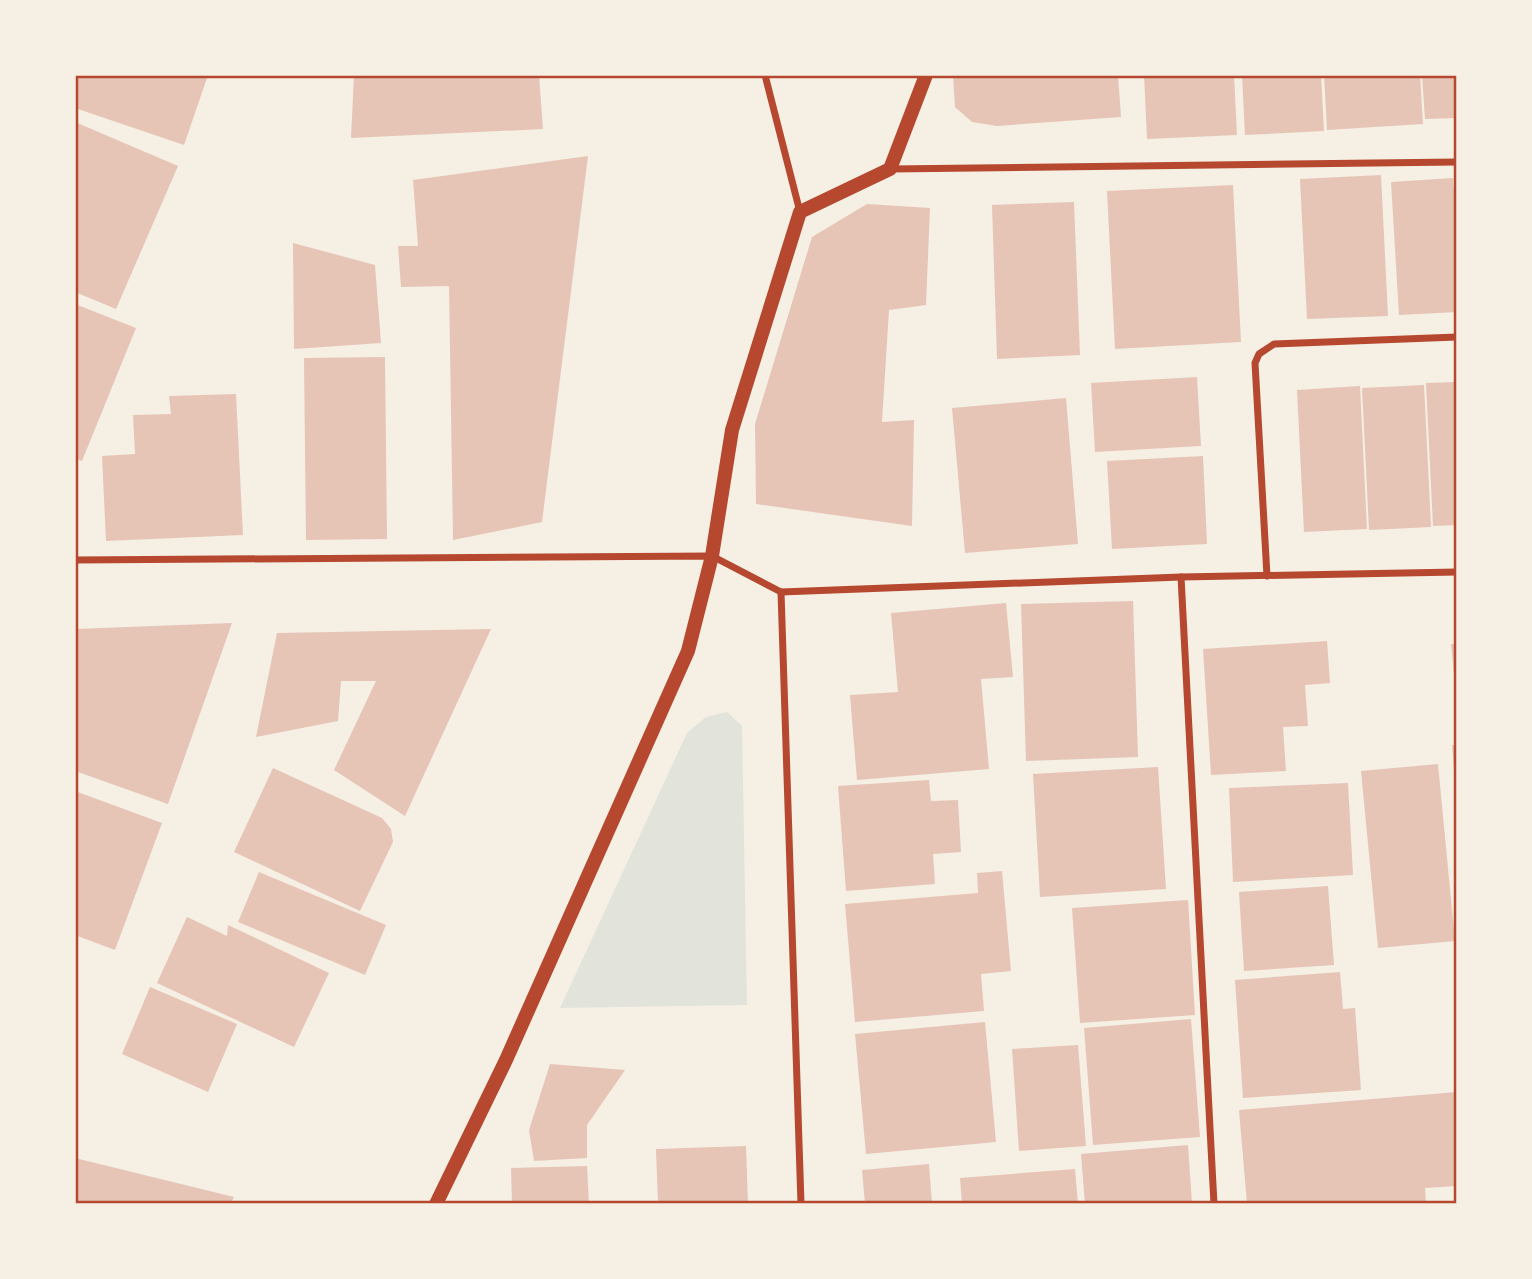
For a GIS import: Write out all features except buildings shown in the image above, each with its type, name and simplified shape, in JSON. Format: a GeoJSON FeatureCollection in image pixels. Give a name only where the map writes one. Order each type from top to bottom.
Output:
{"type":"FeatureCollection","features":[{"type":"Feature","properties":{"kind":"main road"},"geometry":{"type":"LineString","coordinates":[[436,1204],[506,1060],[688,651],[712,555],[732,430],[800,212],[890,169],[926,75]]}},
{"type":"Feature","properties":{"kind":"street"},"geometry":{"type":"LineString","coordinates":[[765,75],[800,212]]}},
{"type":"Feature","properties":{"kind":"street"},"geometry":{"type":"LineString","coordinates":[[890,169],[1457,162]]}},
{"type":"Feature","properties":{"kind":"street"},"geometry":{"type":"LineString","coordinates":[[1267,576],[1255,363],[1259,354],[1273,344],[1457,337]]}},
{"type":"Feature","properties":{"kind":"street"},"geometry":{"type":"LineString","coordinates":[[75,560],[712,555],[781,592],[1181,578],[1457,572]]}},
{"type":"Feature","properties":{"kind":"street"},"geometry":{"type":"LineString","coordinates":[[1181,578],[1214,1204]]}},
{"type":"Feature","properties":{"kind":"street"},"geometry":{"type":"LineString","coordinates":[[781,592],[801,1204]]}},
{"type":"Feature","properties":{"kind":"shaded area"},"geometry":{"type":"Polygon","coordinates":[[[727,712],[742,726],[747,1005],[560,1008],[687,733],[706,717],[727,712]]]}}]}
